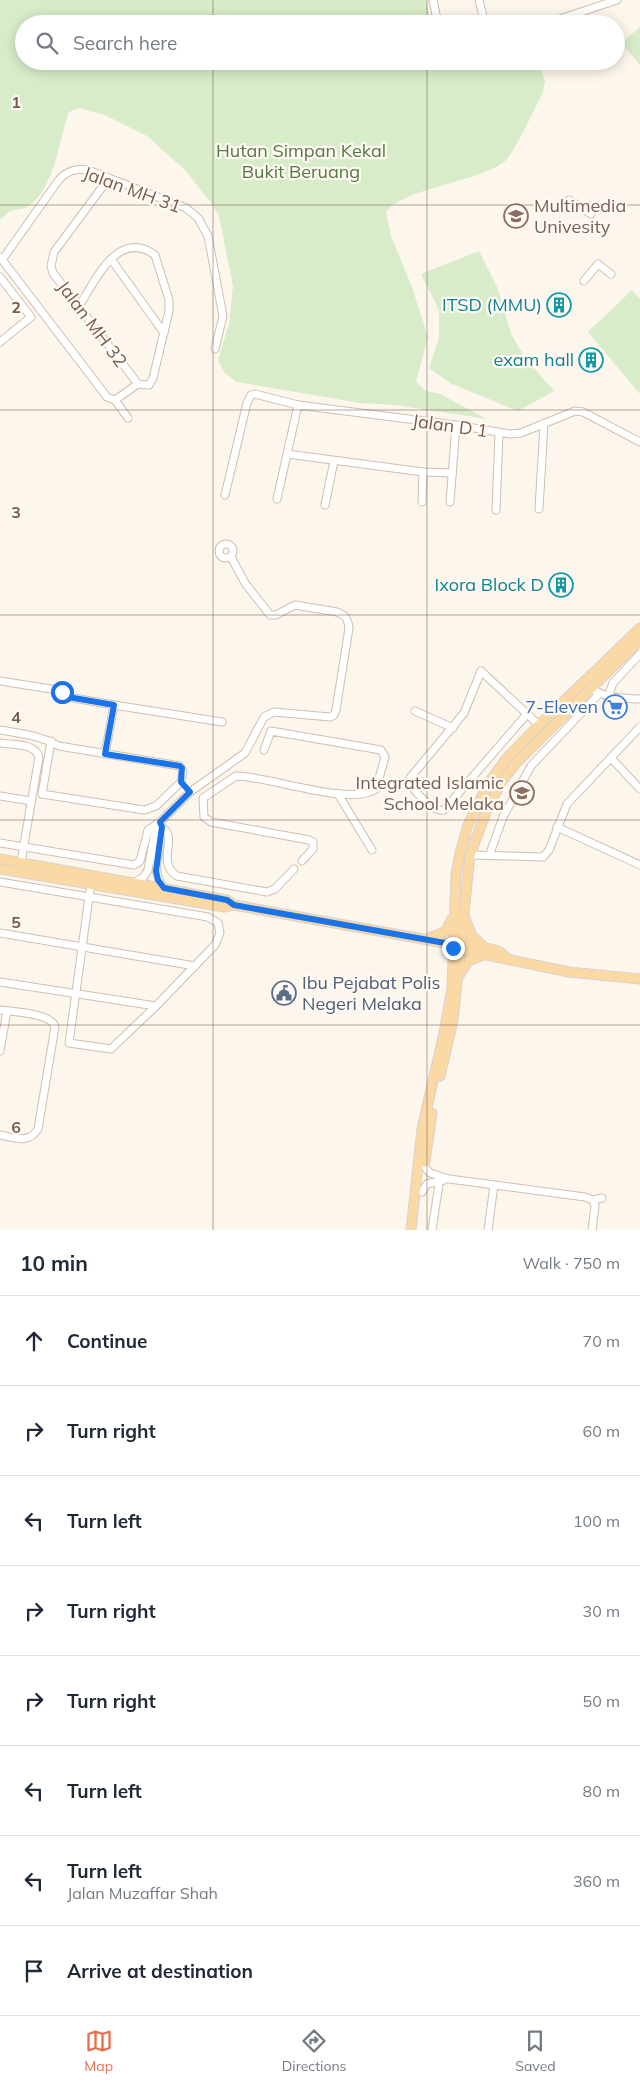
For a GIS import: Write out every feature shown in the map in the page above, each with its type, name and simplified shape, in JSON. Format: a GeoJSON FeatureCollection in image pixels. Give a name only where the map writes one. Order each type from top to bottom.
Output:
{"type":"FeatureCollection","features":[{"type":"Feature","properties":{"kind":"main road"},"geometry":{"type":"LineString","coordinates":[[417,1230],[424,1166],[435,1097],[453,1021],[455,978],[453,913],[460,853],[468,825],[489,782],[506,760],[539,725],[640,628]]}},
{"type":"Feature","properties":{"kind":"main road"},"geometry":{"type":"LineString","coordinates":[[454,945],[464,910],[470,855],[479,827],[502,781],[541,736],[640,640]]}},
{"type":"Feature","properties":{"kind":"main road"},"geometry":{"type":"LineString","coordinates":[[0,859],[225,907],[234,905],[454,945],[486,948],[499,951],[508,959]]}},
{"type":"Feature","properties":{"kind":"main road"},"geometry":{"type":"LineString","coordinates":[[0,869],[134,882],[227,900],[234,905]]}},
{"type":"Feature","properties":{"kind":"main road"},"geometry":{"type":"LineString","coordinates":[[464,910],[472,936],[477,943],[486,948]]}},
{"type":"Feature","properties":{"kind":"main road"},"geometry":{"type":"LineString","coordinates":[[424,939],[446,932],[453,913]]}},
{"type":"Feature","properties":{"kind":"main road"},"geometry":{"type":"LineString","coordinates":[[424,939],[446,952],[455,978]]}},
{"type":"Feature","properties":{"kind":"main road"},"geometry":{"type":"LineString","coordinates":[[454,945],[491,957]]}},
{"type":"Feature","properties":{"kind":"main road"},"geometry":{"type":"LineString","coordinates":[[411,1230],[422,1129],[455,978],[470,959],[480,956],[491,957],[568,972],[640,979]]}},
{"type":"Feature","properties":{"kind":"street"},"geometry":{"type":"LineString","coordinates":[[433,0],[436,15]]}},
{"type":"Feature","properties":{"kind":"street"},"geometry":{"type":"LineString","coordinates":[[479,0],[482,15]]}},
{"type":"Feature","properties":{"kind":"street"},"geometry":{"type":"LineString","coordinates":[[572,15],[617,0]]}},
{"type":"Feature","properties":{"kind":"street","name":"Jalan MH 31"},"geometry":{"type":"LineString","coordinates":[[1,258],[63,175],[68,172],[81,169],[186,208],[198,218],[208,236],[223,316],[215,349]]}},
{"type":"Feature","properties":{"kind":"street","name":"Jalan MH 32"},"geometry":{"type":"LineString","coordinates":[[109,178],[54,252],[51,258],[53,273],[138,384],[150,385],[164,333]]}},
{"type":"Feature","properties":{"kind":"street"},"geometry":{"type":"LineString","coordinates":[[570,200],[591,214]]}},
{"type":"Feature","properties":{"kind":"street"},"geometry":{"type":"LineString","coordinates":[[79,306],[110,259],[122,250],[140,247],[155,255],[169,300],[169,311],[164,333]]}},
{"type":"Feature","properties":{"kind":"street"},"geometry":{"type":"LineString","coordinates":[[1,258],[107,397],[115,400],[128,418]]}},
{"type":"Feature","properties":{"kind":"street"},"geometry":{"type":"LineString","coordinates":[[110,259],[164,333]]}},
{"type":"Feature","properties":{"kind":"street"},"geometry":{"type":"LineString","coordinates":[[584,282],[598,264],[611,274]]}},
{"type":"Feature","properties":{"kind":"street"},"geometry":{"type":"LineString","coordinates":[[0,342],[31,317],[1,280]]}},
{"type":"Feature","properties":{"kind":"street"},"geometry":{"type":"LineString","coordinates":[[115,400],[138,384]]}},
{"type":"Feature","properties":{"kind":"street","name":"Jalan D 1"},"geometry":{"type":"LineString","coordinates":[[225,495],[246,403],[251,395],[255,394],[298,405],[456,425],[499,433],[521,433],[571,411],[579,411],[640,442]]}},
{"type":"Feature","properties":{"kind":"street"},"geometry":{"type":"LineString","coordinates":[[277,499],[298,405]]}},
{"type":"Feature","properties":{"kind":"street"},"geometry":{"type":"LineString","coordinates":[[539,509],[544,423]]}},
{"type":"Feature","properties":{"kind":"street"},"geometry":{"type":"LineString","coordinates":[[450,502],[456,425]]}},
{"type":"Feature","properties":{"kind":"street"},"geometry":{"type":"LineString","coordinates":[[496,510],[499,433]]}},
{"type":"Feature","properties":{"kind":"street"},"geometry":{"type":"LineString","coordinates":[[287,454],[423,472],[452,472]]}},
{"type":"Feature","properties":{"kind":"street"},"geometry":{"type":"LineString","coordinates":[[325,505],[334,461]]}},
{"type":"Feature","properties":{"kind":"street"},"geometry":{"type":"LineString","coordinates":[[422,502],[423,472]]}},
{"type":"Feature","properties":{"kind":"street"},"geometry":{"type":"LineString","coordinates":[[0,843],[134,865],[140,861],[147,832],[159,825],[188,794],[245,753],[264,717],[268,714],[274,712],[330,717],[334,715],[349,628],[348,621],[343,614],[296,605],[276,615],[270,615],[245,583],[231,557]]}},
{"type":"Feature","properties":{"kind":"street"},"geometry":{"type":"LineString","coordinates":[[608,697],[613,683],[640,654]]}},
{"type":"Feature","properties":{"kind":"street"},"geometry":{"type":"LineString","coordinates":[[527,714],[444,810],[441,811],[422,797],[410,784],[410,780],[464,713],[481,673],[509,691],[527,714],[539,725]]}},
{"type":"Feature","properties":{"kind":"street"},"geometry":{"type":"LineString","coordinates":[[0,681],[57,690],[68,697],[222,722]]}},
{"type":"Feature","properties":{"kind":"street"},"geometry":{"type":"LineString","coordinates":[[591,688],[599,694],[608,697],[640,700]]}},
{"type":"Feature","properties":{"kind":"street"},"geometry":{"type":"LineString","coordinates":[[489,856],[503,817],[531,766],[599,694]]}},
{"type":"Feature","properties":{"kind":"street"},"geometry":{"type":"LineString","coordinates":[[105,754],[114,705]]}},
{"type":"Feature","properties":{"kind":"street"},"geometry":{"type":"LineString","coordinates":[[415,711],[453,728]]}},
{"type":"Feature","properties":{"kind":"street"},"geometry":{"type":"LineString","coordinates":[[470,855],[543,857],[549,850],[566,804],[639,729]]}},
{"type":"Feature","properties":{"kind":"street"},"geometry":{"type":"LineString","coordinates":[[0,730],[43,737],[59,746],[180,766],[183,771],[178,784],[156,806],[144,810],[42,794],[50,741]]}},
{"type":"Feature","properties":{"kind":"street"},"geometry":{"type":"LineString","coordinates":[[264,750],[272,731],[381,750],[384,753],[385,757],[376,789],[361,795],[338,794],[241,776],[233,777],[203,798],[204,817],[216,823],[313,842],[313,849],[302,861]]}},
{"type":"Feature","properties":{"kind":"street"},"geometry":{"type":"LineString","coordinates":[[0,743],[32,748],[39,757],[20,862]]}},
{"type":"Feature","properties":{"kind":"street"},"geometry":{"type":"LineString","coordinates":[[611,758],[640,789]]}},
{"type":"Feature","properties":{"kind":"street"},"geometry":{"type":"LineString","coordinates":[[214,774],[222,785]]}},
{"type":"Feature","properties":{"kind":"street"},"geometry":{"type":"LineString","coordinates":[[207,779],[216,790]]}},
{"type":"Feature","properties":{"kind":"street"},"geometry":{"type":"LineString","coordinates":[[178,784],[188,794]]}},
{"type":"Feature","properties":{"kind":"street"},"geometry":{"type":"LineString","coordinates":[[338,794],[372,850]]}},
{"type":"Feature","properties":{"kind":"street"},"geometry":{"type":"LineString","coordinates":[[0,796],[31,801]]}},
{"type":"Feature","properties":{"kind":"street"},"geometry":{"type":"LineString","coordinates":[[159,825],[169,835],[166,864],[177,876],[267,892],[275,890],[294,869]]}},
{"type":"Feature","properties":{"kind":"street"},"geometry":{"type":"LineString","coordinates":[[134,882],[143,878],[148,870],[159,825]]}},
{"type":"Feature","properties":{"kind":"street"},"geometry":{"type":"LineString","coordinates":[[159,825],[156,871],[158,880],[164,888]]}},
{"type":"Feature","properties":{"kind":"street"},"geometry":{"type":"LineString","coordinates":[[557,828],[640,865]]}},
{"type":"Feature","properties":{"kind":"street"},"geometry":{"type":"LineString","coordinates":[[0,882],[89,897],[214,919],[220,927],[218,939],[195,966],[111,1049],[69,1043],[89,897],[92,879]]}},
{"type":"Feature","properties":{"kind":"street"},"geometry":{"type":"LineString","coordinates":[[0,933],[195,966]]}},
{"type":"Feature","properties":{"kind":"street"},"geometry":{"type":"LineString","coordinates":[[0,982],[156,1006]]}},
{"type":"Feature","properties":{"kind":"street"},"geometry":{"type":"LineString","coordinates":[[0,1051],[4,1011],[45,1017],[52,1021],[55,1028],[38,1129],[31,1137],[20,1139],[0,1135]]}},
{"type":"Feature","properties":{"kind":"street"},"geometry":{"type":"LineString","coordinates":[[424,1166],[430,1173],[440,1179]]}},
{"type":"Feature","properties":{"kind":"street"},"geometry":{"type":"LineString","coordinates":[[432,1230],[440,1179]]}},
{"type":"Feature","properties":{"kind":"street"},"geometry":{"type":"LineString","coordinates":[[422,1192],[427,1184],[440,1179],[449,1179],[585,1197],[593,1200],[602,1198]]}},
{"type":"Feature","properties":{"kind":"street"},"geometry":{"type":"LineString","coordinates":[[488,1230],[494,1185]]}},
{"type":"Feature","properties":{"kind":"street"},"geometry":{"type":"LineString","coordinates":[[592,1230],[595,1206],[593,1200]]}},
{"type":"Feature","properties":{"kind":"green space","name":"Hutan Simpan Kekal Bukit Beruang"},"geometry":{"type":"Polygon","coordinates":[[[0,0],[426,0],[429,15],[15,15],[15,70],[541,70],[545,80],[543,92],[519,140],[504,162],[477,175],[406,198],[394,205],[386,213],[391,236],[412,287],[428,337],[416,382],[426,391],[440,394],[487,419],[395,405],[360,403],[237,382],[224,372],[218,360],[229,324],[233,286],[219,216],[185,170],[147,136],[105,115],[80,108],[69,112],[55,163],[37,199],[23,209],[9,212],[0,220],[0,0]]]}},
{"type":"Feature","properties":{"kind":"green space"},"geometry":{"type":"Polygon","coordinates":[[[640,27],[640,65],[625,48],[625,40],[640,27]]]}},
{"type":"Feature","properties":{"kind":"green space"},"geometry":{"type":"Polygon","coordinates":[[[479,251],[498,289],[511,334],[526,359],[554,391],[518,411],[452,384],[429,368],[439,338],[439,310],[421,274],[479,251]]]}},
{"type":"Feature","properties":{"kind":"green space"},"geometry":{"type":"Polygon","coordinates":[[[632,290],[640,299],[640,394],[588,332],[632,290]]]}},
{"type":"Feature","properties":{"kind":"place","name":"Multimedia Univesity"},"geometry":{"type":"Point","coordinates":[516,216]}},
{"type":"Feature","properties":{"kind":"place","name":"ITSD (MMU)"},"geometry":{"type":"Point","coordinates":[559,305]}},
{"type":"Feature","properties":{"kind":"place","name":"exam hall"},"geometry":{"type":"Point","coordinates":[591,360]}},
{"type":"Feature","properties":{"kind":"place","name":"Ixora Block D"},"geometry":{"type":"Point","coordinates":[561,585]}},
{"type":"Feature","properties":{"kind":"place","name":"7-Eleven"},"geometry":{"type":"Point","coordinates":[615,707]}},
{"type":"Feature","properties":{"kind":"place","name":"Integrated Islamic School Melaka"},"geometry":{"type":"Point","coordinates":[522,793]}},
{"type":"Feature","properties":{"kind":"place","name":"Ibu Pejabat Polis Negeri Melaka"},"geometry":{"type":"Point","coordinates":[284,993]}},
{"type":"Feature","properties":{"kind":"route"},"geometry":{"type":"LineString","coordinates":[[62,692],[68,697],[114,705],[105,754],[180,766],[182,768],[181,782],[190,792],[160,822],[162,827],[156,876],[164,888],[227,900],[234,905],[445,943],[453,948]]}}]}
